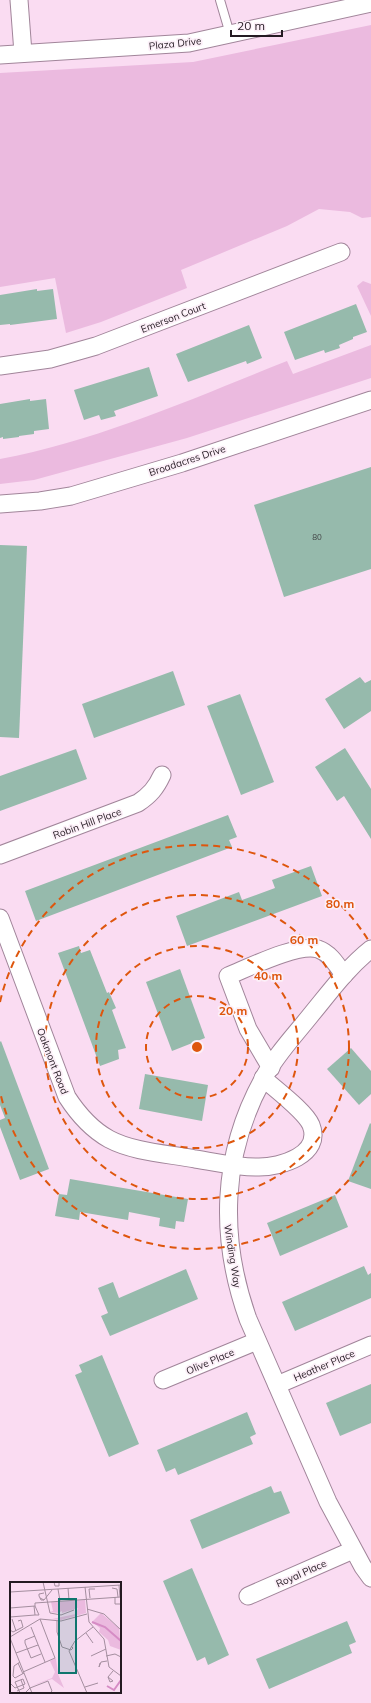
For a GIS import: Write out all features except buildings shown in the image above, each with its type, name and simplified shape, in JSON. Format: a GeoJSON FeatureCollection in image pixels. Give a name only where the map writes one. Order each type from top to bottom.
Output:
{"type":"FeatureCollection","features":[{"type":"Feature","properties":{"kind":"street"},"geometry":{"type":"LineString","coordinates":[[19,0],[23,54]]}},
{"type":"Feature","properties":{"kind":"street","name":"Plaza Drive"},"geometry":{"type":"LineString","coordinates":[[0,55],[189,43],[368,2]]}},
{"type":"Feature","properties":{"kind":"street","name":"Emerson Court"},"geometry":{"type":"LineString","coordinates":[[0,366],[50,359],[96,346],[341,252]]}},
{"type":"Feature","properties":{"kind":"street","name":"Broadacres Drive"},"geometry":{"type":"LineString","coordinates":[[0,504],[71,496],[182,463],[371,400]]}},
{"type":"Feature","properties":{"kind":"street","name":"Robin Hill Place"},"geometry":{"type":"LineString","coordinates":[[0,855],[138,804],[149,796],[157,786],[162,775]]}},
{"type":"Feature","properties":{"kind":"street","name":"Oakmont Road"},"geometry":{"type":"LineString","coordinates":[[0,918],[60,1083],[67,1097],[85,1121],[110,1140],[127,1146],[232,1165],[258,1167],[279,1165],[302,1154],[310,1144],[312,1132],[310,1124],[305,1116],[267,1073],[248,1029],[228,976],[292,952],[312,948],[319,950],[334,960],[344,975]]}},
{"type":"Feature","properties":{"kind":"street","name":"Winding Way"},"geometry":{"type":"LineString","coordinates":[[371,949],[344,975],[284,1048],[267,1073],[242,1127],[232,1165],[228,1201],[229,1242],[241,1298],[257,1341],[328,1502],[353,1550],[371,1578]]}},
{"type":"Feature","properties":{"kind":"street","name":"Olive Place"},"geometry":{"type":"LineString","coordinates":[[163,1380],[257,1341]]}},
{"type":"Feature","properties":{"kind":"street","name":"Heather Place"},"geometry":{"type":"LineString","coordinates":[[277,1385],[371,1344]]}},
{"type":"Feature","properties":{"kind":"street","name":"Royal Place"},"geometry":{"type":"LineString","coordinates":[[248,1596],[353,1550]]}},
{"type":"Feature","properties":{"kind":"lane"},"geometry":{"type":"LineString","coordinates":[[220,0],[230,34]]}},
{"type":"Feature","properties":{"kind":"lane"},"geometry":{"type":"LineString","coordinates":[[226,17],[227,0]]}},
{"type":"Feature","properties":{"kind":"shaded area"},"geometry":{"type":"Polygon","coordinates":[[[371,25],[371,217],[362,218],[350,212],[319,209],[287,226],[181,270],[187,288],[101,322],[66,333],[55,278],[0,287],[0,73],[193,62],[371,25]]]}},
{"type":"Feature","properties":{"kind":"shaded area"},"geometry":{"type":"Polygon","coordinates":[[[363,281],[371,284],[371,316],[357,286],[363,281]]]}},
{"type":"Feature","properties":{"kind":"shaded area"},"geometry":{"type":"Polygon","coordinates":[[[371,345],[371,378],[187,438],[34,480],[0,484],[0,459],[74,441],[146,417],[287,361],[293,374],[371,345]]]}}]}
